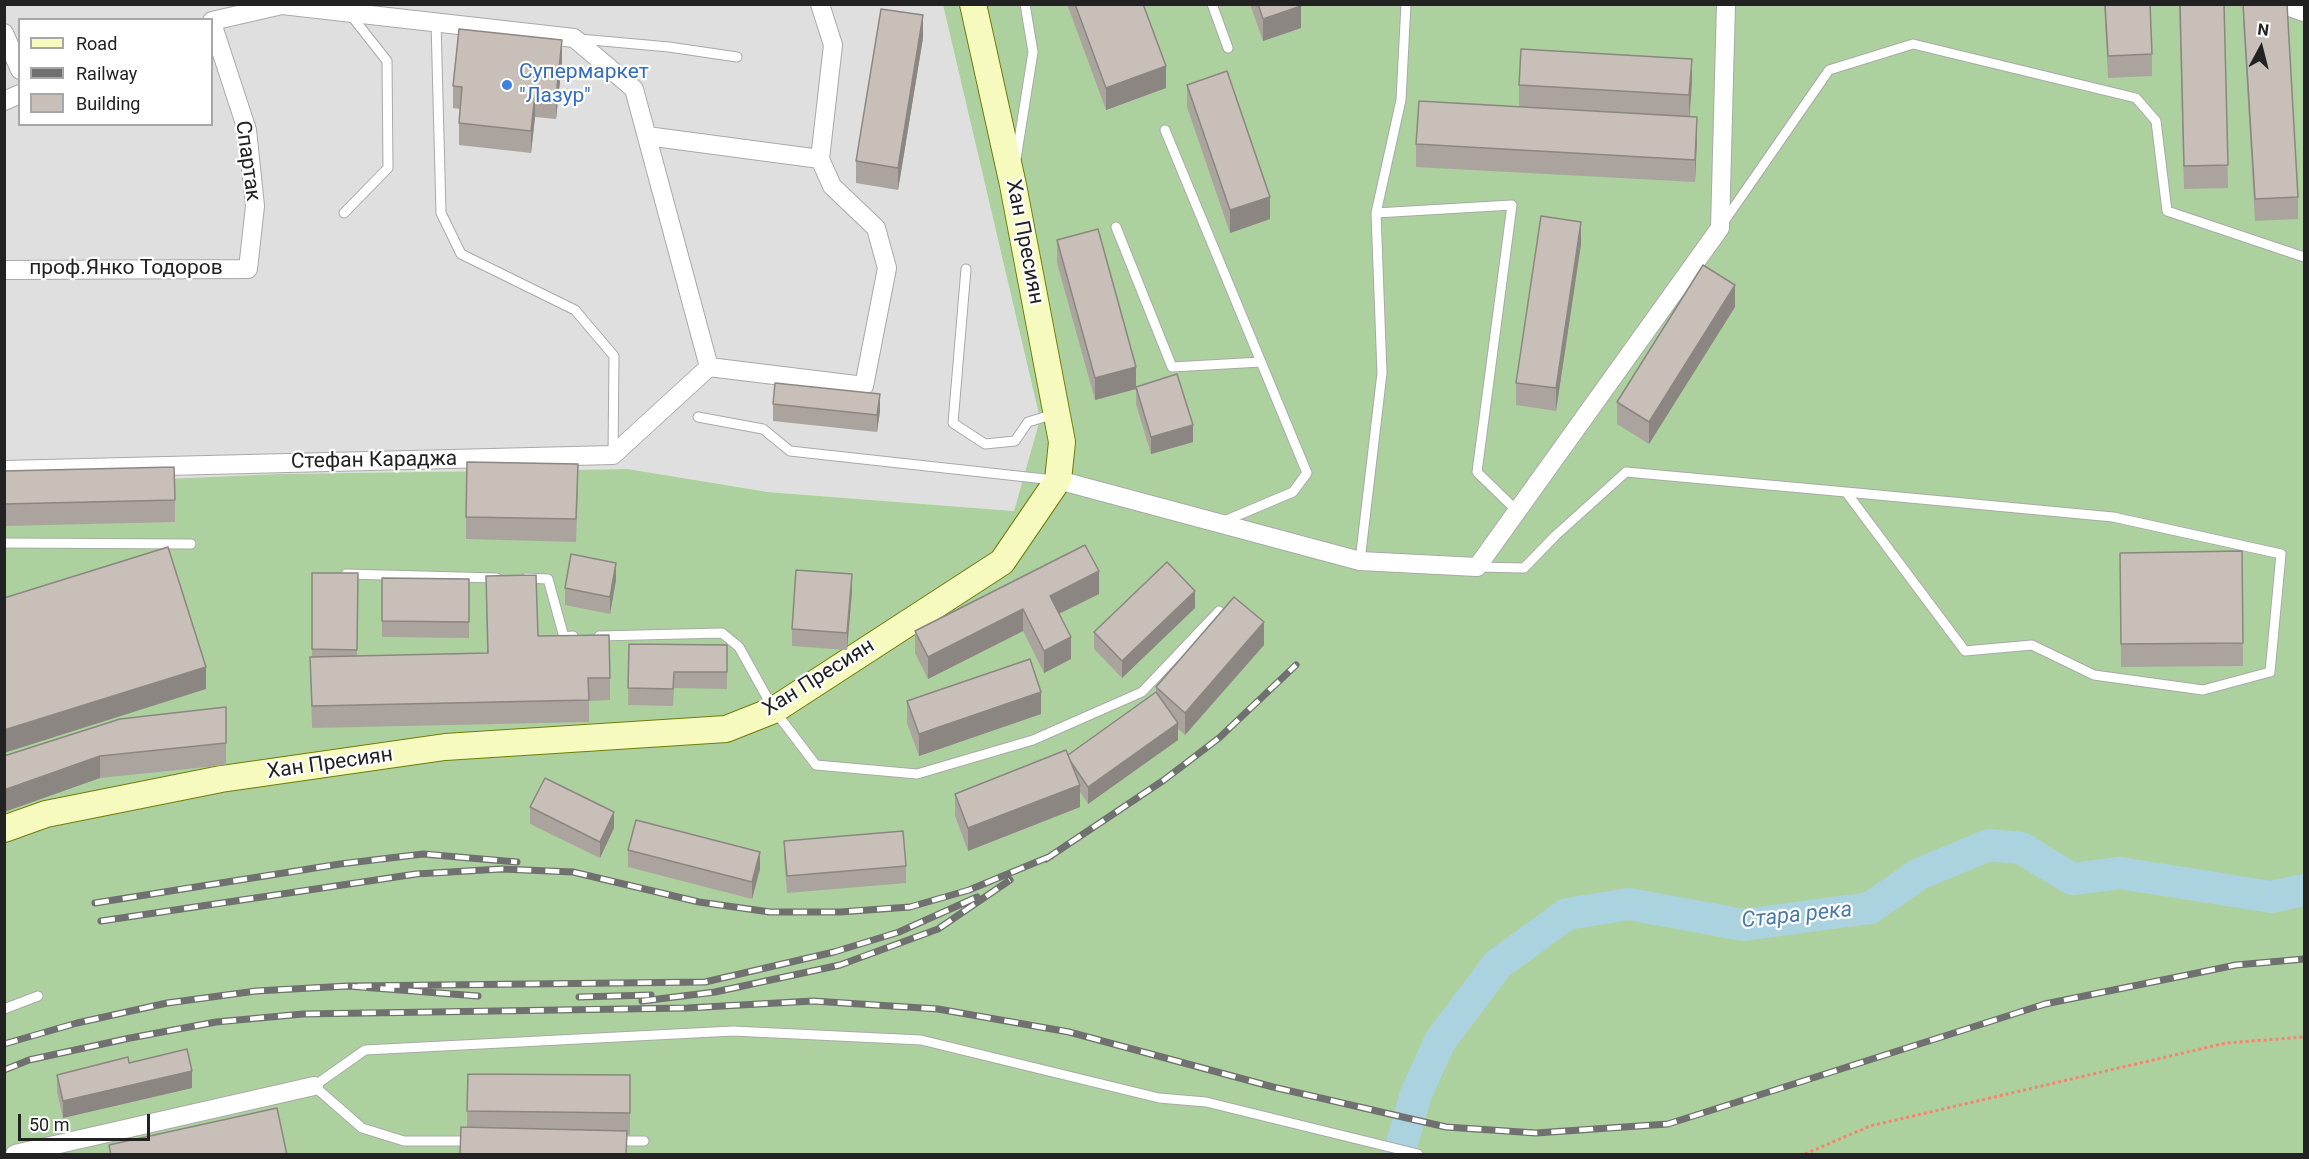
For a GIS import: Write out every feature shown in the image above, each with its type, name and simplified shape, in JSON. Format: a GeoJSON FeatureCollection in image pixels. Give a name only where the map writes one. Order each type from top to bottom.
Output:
{"type":"FeatureCollection","features":[{"type":"Feature","properties":{"kind":"street"},"geometry":{"type":"LineString","coordinates":[[213,22],[282,4],[574,38],[634,89],[710,367]]}},
{"type":"Feature","properties":{"kind":"street"},"geometry":{"type":"LineString","coordinates":[[613,455],[710,367],[864,386],[887,268],[876,228],[832,186],[820,159],[833,45],[820,4]]}},
{"type":"Feature","properties":{"kind":"street","name":"Хан Пресиян"},"geometry":{"type":"LineString","coordinates":[[4,829],[46,814],[221,779],[445,747],[726,729],[774,710],[1002,562],[1058,480],[1062,442],[1013,184],[973,4]]}},
{"type":"Feature","properties":{"kind":"street"},"geometry":{"type":"LineString","coordinates":[[1058,480],[1360,561],[1477,567],[1720,228],[1726,4]]}},
{"type":"Feature","properties":{"kind":"street"},"geometry":{"type":"LineString","coordinates":[[2281,4],[2304,12]]}},
{"type":"Feature","properties":{"kind":"street","name":"Спартак"},"geometry":{"type":"LineString","coordinates":[[213,25],[247,130],[255,206],[248,268]]}},
{"type":"Feature","properties":{"kind":"street"},"geometry":{"type":"LineString","coordinates":[[4,33],[18,65]]}},
{"type":"Feature","properties":{"kind":"street"},"geometry":{"type":"LineString","coordinates":[[4,101],[18,95]]}},
{"type":"Feature","properties":{"kind":"street"},"geometry":{"type":"LineString","coordinates":[[647,136],[820,159]]}},
{"type":"Feature","properties":{"kind":"street","name":"проф.Янко Тодоров"},"geometry":{"type":"LineString","coordinates":[[4,270],[248,268]]}},
{"type":"Feature","properties":{"kind":"street","name":"Стефан Караджа"},"geometry":{"type":"LineString","coordinates":[[4,470],[613,455]]}},
{"type":"Feature","properties":{"kind":"street"},"geometry":{"type":"LineString","coordinates":[[15,1155],[314,1086]]}},
{"type":"Feature","properties":{"kind":"lane"},"geometry":{"type":"LineString","coordinates":[[1013,184],[1033,52],[1025,4]]}},
{"type":"Feature","properties":{"kind":"lane"},"geometry":{"type":"LineString","coordinates":[[1212,4],[1228,48]]}},
{"type":"Feature","properties":{"kind":"lane"},"geometry":{"type":"LineString","coordinates":[[1360,561],[1382,373],[1376,213],[1401,100],[1406,4]]}},
{"type":"Feature","properties":{"kind":"lane"},"geometry":{"type":"LineString","coordinates":[[344,213],[388,168],[387,61],[348,12]]}},
{"type":"Feature","properties":{"kind":"lane"},"geometry":{"type":"LineString","coordinates":[[436,22],[441,213],[460,254],[575,310],[614,356],[613,455]]}},
{"type":"Feature","properties":{"kind":"lane"},"geometry":{"type":"LineString","coordinates":[[574,38],[669,47],[737,57]]}},
{"type":"Feature","properties":{"kind":"lane"},"geometry":{"type":"LineString","coordinates":[[1720,228],[1829,70],[1913,44],[2136,98],[2156,120],[2167,211],[2304,257]]}},
{"type":"Feature","properties":{"kind":"lane"},"geometry":{"type":"LineString","coordinates":[[1164,130],[1307,473],[1293,492],[1218,523]]}},
{"type":"Feature","properties":{"kind":"lane"},"geometry":{"type":"LineString","coordinates":[[1376,213],[1512,205],[1478,472],[1517,511]]}},
{"type":"Feature","properties":{"kind":"lane"},"geometry":{"type":"LineString","coordinates":[[1116,227],[1172,367],[1261,362]]}},
{"type":"Feature","properties":{"kind":"lane"},"geometry":{"type":"LineString","coordinates":[[966,269],[953,423],[984,444],[1015,441],[1028,422],[1058,413]]}},
{"type":"Feature","properties":{"kind":"lane"},"geometry":{"type":"LineString","coordinates":[[698,417],[763,429],[790,452],[1058,480]]}},
{"type":"Feature","properties":{"kind":"lane"},"geometry":{"type":"LineString","coordinates":[[1477,567],[1524,568],[1555,536],[1626,472],[1846,492],[2113,517],[2281,554],[2271,672],[2203,690],[2094,675],[2032,645],[1965,651],[1846,492]]}},
{"type":"Feature","properties":{"kind":"lane"},"geometry":{"type":"LineString","coordinates":[[4,543],[191,544]]}},
{"type":"Feature","properties":{"kind":"lane"},"geometry":{"type":"LineString","coordinates":[[335,574],[548,579],[564,637],[722,633],[739,646],[774,710],[816,765],[917,774],[1033,740],[1142,692],[1219,611]]}},
{"type":"Feature","properties":{"kind":"lane"},"geometry":{"type":"LineString","coordinates":[[4,1009],[38,996]]}},
{"type":"Feature","properties":{"kind":"lane"},"geometry":{"type":"LineString","coordinates":[[484,1141],[404,1141],[362,1128],[314,1086],[365,1050],[733,1031],[921,1040],[1159,1098],[1206,1102],[1418,1155]]}},
{"type":"Feature","properties":{"kind":"lane"},"geometry":{"type":"LineString","coordinates":[[610,1141],[644,1141]]}},
{"type":"Feature","properties":{"kind":"path"},"geometry":{"type":"LineString","coordinates":[[1805,1155],[1881,1124],[2226,1043],[2304,1037]]}},
{"type":"Feature","properties":{"kind":"shaded area"},"geometry":{"type":"Polygon","coordinates":[[[4,5],[943,5],[1040,419],[1014,511],[768,492],[628,469],[278,474],[5,486],[4,5]]]}},
{"type":"Feature","properties":{"kind":"green space"},"geometry":{"type":"Polygon","coordinates":[[[943,5],[2304,5],[2304,1154],[5,1154],[4,486],[278,474],[628,469],[768,492],[1014,511],[1040,419],[943,5]]]}},
{"type":"Feature","properties":{"kind":"building"},"geometry":{"type":"Polygon","coordinates":[[[1075,4],[1143,4],[1166,66],[1106,88],[1075,4]]]}},
{"type":"Feature","properties":{"kind":"building"},"geometry":{"type":"Polygon","coordinates":[[[1258,4],[1301,4],[1301,6],[1263,19],[1258,4]]]}},
{"type":"Feature","properties":{"kind":"building"},"geometry":{"type":"Polygon","coordinates":[[[2105,4],[2150,4],[2152,54],[2108,56],[2105,4]]]}},
{"type":"Feature","properties":{"kind":"building"},"geometry":{"type":"Polygon","coordinates":[[[2180,4],[2224,4],[2228,165],[2184,166],[2180,4]]]}},
{"type":"Feature","properties":{"kind":"building"},"geometry":{"type":"Polygon","coordinates":[[[2243,4],[2287,4],[2298,197],[2255,199],[2243,4]]]}},
{"type":"Feature","properties":{"kind":"building"},"geometry":{"type":"Polygon","coordinates":[[[881,9],[923,15],[898,168],[856,161],[881,9]]]}},
{"type":"Feature","properties":{"kind":"building","name":"Супермаркет \"Лазур\""},"geometry":{"type":"Polygon","coordinates":[[[459,29],[562,40],[556,97],[535,94],[531,131],[459,123],[462,87],[453,86],[459,29]]]}},
{"type":"Feature","properties":{"kind":"building"},"geometry":{"type":"Polygon","coordinates":[[[1521,49],[1692,59],[1689,95],[1519,85],[1521,49]]]}},
{"type":"Feature","properties":{"kind":"building"},"geometry":{"type":"Polygon","coordinates":[[[1227,71],[1270,197],[1230,210],[1187,85],[1227,71]]]}},
{"type":"Feature","properties":{"kind":"building"},"geometry":{"type":"Polygon","coordinates":[[[1419,101],[1697,117],[1695,160],[1416,144],[1419,101]]]}},
{"type":"Feature","properties":{"kind":"building"},"geometry":{"type":"Polygon","coordinates":[[[1541,216],[1581,222],[1556,388],[1516,383],[1541,216]]]}},
{"type":"Feature","properties":{"kind":"building"},"geometry":{"type":"Polygon","coordinates":[[[1098,229],[1136,367],[1095,378],[1057,240],[1098,229]]]}},
{"type":"Feature","properties":{"kind":"building"},"geometry":{"type":"Polygon","coordinates":[[[1703,265],[1735,285],[1649,422],[1617,402],[1703,265]]]}},
{"type":"Feature","properties":{"kind":"building"},"geometry":{"type":"Polygon","coordinates":[[[1177,374],[1193,425],[1151,437],[1136,387],[1177,374]]]}},
{"type":"Feature","properties":{"kind":"building"},"geometry":{"type":"Polygon","coordinates":[[[775,383],[880,394],[877,415],[773,404],[775,383]]]}},
{"type":"Feature","properties":{"kind":"building"},"geometry":{"type":"Polygon","coordinates":[[[467,462],[578,464],[576,519],[466,517],[467,462]]]}},
{"type":"Feature","properties":{"kind":"building"},"geometry":{"type":"Polygon","coordinates":[[[174,467],[175,500],[4,504],[4,471],[174,467]]]}},
{"type":"Feature","properties":{"kind":"building"},"geometry":{"type":"Polygon","coordinates":[[[1085,545],[1099,571],[1050,596],[1071,637],[1044,651],[1023,609],[928,657],[915,631],[1085,545]]]}},
{"type":"Feature","properties":{"kind":"building"},"geometry":{"type":"Polygon","coordinates":[[[168,547],[206,667],[4,730],[4,598],[168,547]]]}},
{"type":"Feature","properties":{"kind":"building"},"geometry":{"type":"Polygon","coordinates":[[[2242,551],[2243,643],[2121,644],[2120,553],[2242,551]]]}},
{"type":"Feature","properties":{"kind":"building"},"geometry":{"type":"Polygon","coordinates":[[[571,554],[616,563],[610,597],[565,588],[571,554]]]}},
{"type":"Feature","properties":{"kind":"building"},"geometry":{"type":"Polygon","coordinates":[[[1167,562],[1195,591],[1122,661],[1094,632],[1167,562]]]}},
{"type":"Feature","properties":{"kind":"building"},"geometry":{"type":"Polygon","coordinates":[[[796,570],[852,574],[847,633],[792,629],[796,570]]]}},
{"type":"Feature","properties":{"kind":"building"},"geometry":{"type":"Polygon","coordinates":[[[312,573],[358,573],[357,650],[312,649],[312,573]]]}},
{"type":"Feature","properties":{"kind":"building"},"geometry":{"type":"Polygon","coordinates":[[[536,575],[538,636],[609,635],[610,678],[588,678],[589,700],[312,706],[310,657],[488,653],[486,576],[536,575]]]}},
{"type":"Feature","properties":{"kind":"building"},"geometry":{"type":"Polygon","coordinates":[[[382,578],[469,579],[469,622],[382,621],[382,578]]]}},
{"type":"Feature","properties":{"kind":"building"},"geometry":{"type":"Polygon","coordinates":[[[1234,597],[1264,622],[1185,713],[1156,687],[1234,597]]]}},
{"type":"Feature","properties":{"kind":"building"},"geometry":{"type":"Polygon","coordinates":[[[629,644],[727,645],[727,672],[674,672],[673,689],[628,688],[629,644]]]}},
{"type":"Feature","properties":{"kind":"building"},"geometry":{"type":"Polygon","coordinates":[[[1030,659],[1041,692],[919,734],[907,701],[1030,659]]]}},
{"type":"Feature","properties":{"kind":"building"},"geometry":{"type":"Polygon","coordinates":[[[1156,692],[1178,723],[1088,787],[1068,755],[1156,692]]]}},
{"type":"Feature","properties":{"kind":"building"},"geometry":{"type":"Polygon","coordinates":[[[226,707],[226,743],[100,756],[4,790],[4,756],[120,719],[226,707]]]}},
{"type":"Feature","properties":{"kind":"building"},"geometry":{"type":"Polygon","coordinates":[[[1066,750],[1080,785],[968,828],[955,794],[1066,750]]]}},
{"type":"Feature","properties":{"kind":"building"},"geometry":{"type":"Polygon","coordinates":[[[545,778],[614,812],[600,842],[530,807],[545,778]]]}},
{"type":"Feature","properties":{"kind":"building"},"geometry":{"type":"Polygon","coordinates":[[[636,820],[760,852],[752,882],[628,850],[636,820]]]}},
{"type":"Feature","properties":{"kind":"building"},"geometry":{"type":"Polygon","coordinates":[[[903,831],[906,866],[787,876],[784,841],[903,831]]]}},
{"type":"Feature","properties":{"kind":"building"},"geometry":{"type":"Polygon","coordinates":[[[187,1049],[192,1071],[63,1101],[57,1075],[128,1057],[129,1063],[187,1049]]]}},
{"type":"Feature","properties":{"kind":"building"},"geometry":{"type":"Polygon","coordinates":[[[468,1074],[630,1075],[630,1113],[467,1111],[468,1074]]]}},
{"type":"Feature","properties":{"kind":"building"},"geometry":{"type":"Polygon","coordinates":[[[277,1108],[287,1155],[111,1155],[109,1145],[277,1108]]]}},
{"type":"Feature","properties":{"kind":"building"},"geometry":{"type":"Polygon","coordinates":[[[461,1127],[627,1131],[626,1155],[460,1155],[461,1127]]]}},
{"type":"Feature","properties":{"kind":"waterway","name":"Стара река"},"geometry":{"type":"LineString","coordinates":[[1399,1154],[1416,1094],[1440,1041],[1498,964],[1567,914],[1629,904],[1743,925],[1870,908],[1919,874],[1989,845],[2021,848],[2072,879],[2120,873],[2271,897],[2304,890]]}},
{"type":"Feature","properties":{"kind":"railway"},"geometry":{"type":"LineString","coordinates":[[1046,859],[1164,780],[1219,738],[1296,665]]}},
{"type":"Feature","properties":{"kind":"railway"},"geometry":{"type":"LineString","coordinates":[[95,903],[340,864],[423,854],[517,862]]}},
{"type":"Feature","properties":{"kind":"railway"},"geometry":{"type":"LineString","coordinates":[[101,921],[416,874],[501,869],[573,872],[699,902],[770,912],[840,912],[910,907],[969,890],[1051,856]]}},
{"type":"Feature","properties":{"kind":"railway"},"geometry":{"type":"LineString","coordinates":[[642,1001],[715,992],[840,965],[938,929],[1010,880]]}},
{"type":"Feature","properties":{"kind":"railway"},"geometry":{"type":"LineString","coordinates":[[478,996],[348,986],[705,982],[834,952],[899,932],[977,897]]}},
{"type":"Feature","properties":{"kind":"railway"},"geometry":{"type":"LineString","coordinates":[[4,1070],[29,1060],[130,1038],[216,1022],[303,1014],[687,1008],[813,1001],[938,1009],[1069,1032],[1273,1087],[1446,1127],[1536,1133],[1668,1124],[2045,1004],[2236,965],[2304,959]]}},
{"type":"Feature","properties":{"kind":"railway"},"geometry":{"type":"LineString","coordinates":[[4,1044],[77,1023],[167,1003],[256,991],[348,986]]}},
{"type":"Feature","properties":{"kind":"railway"},"geometry":{"type":"LineString","coordinates":[[579,997],[651,995]]}},
{"type":"Feature","properties":{"kind":"place","name":"Супермаркет \"Лазур\""},"geometry":{"type":"Point","coordinates":[507,85]}}]}
